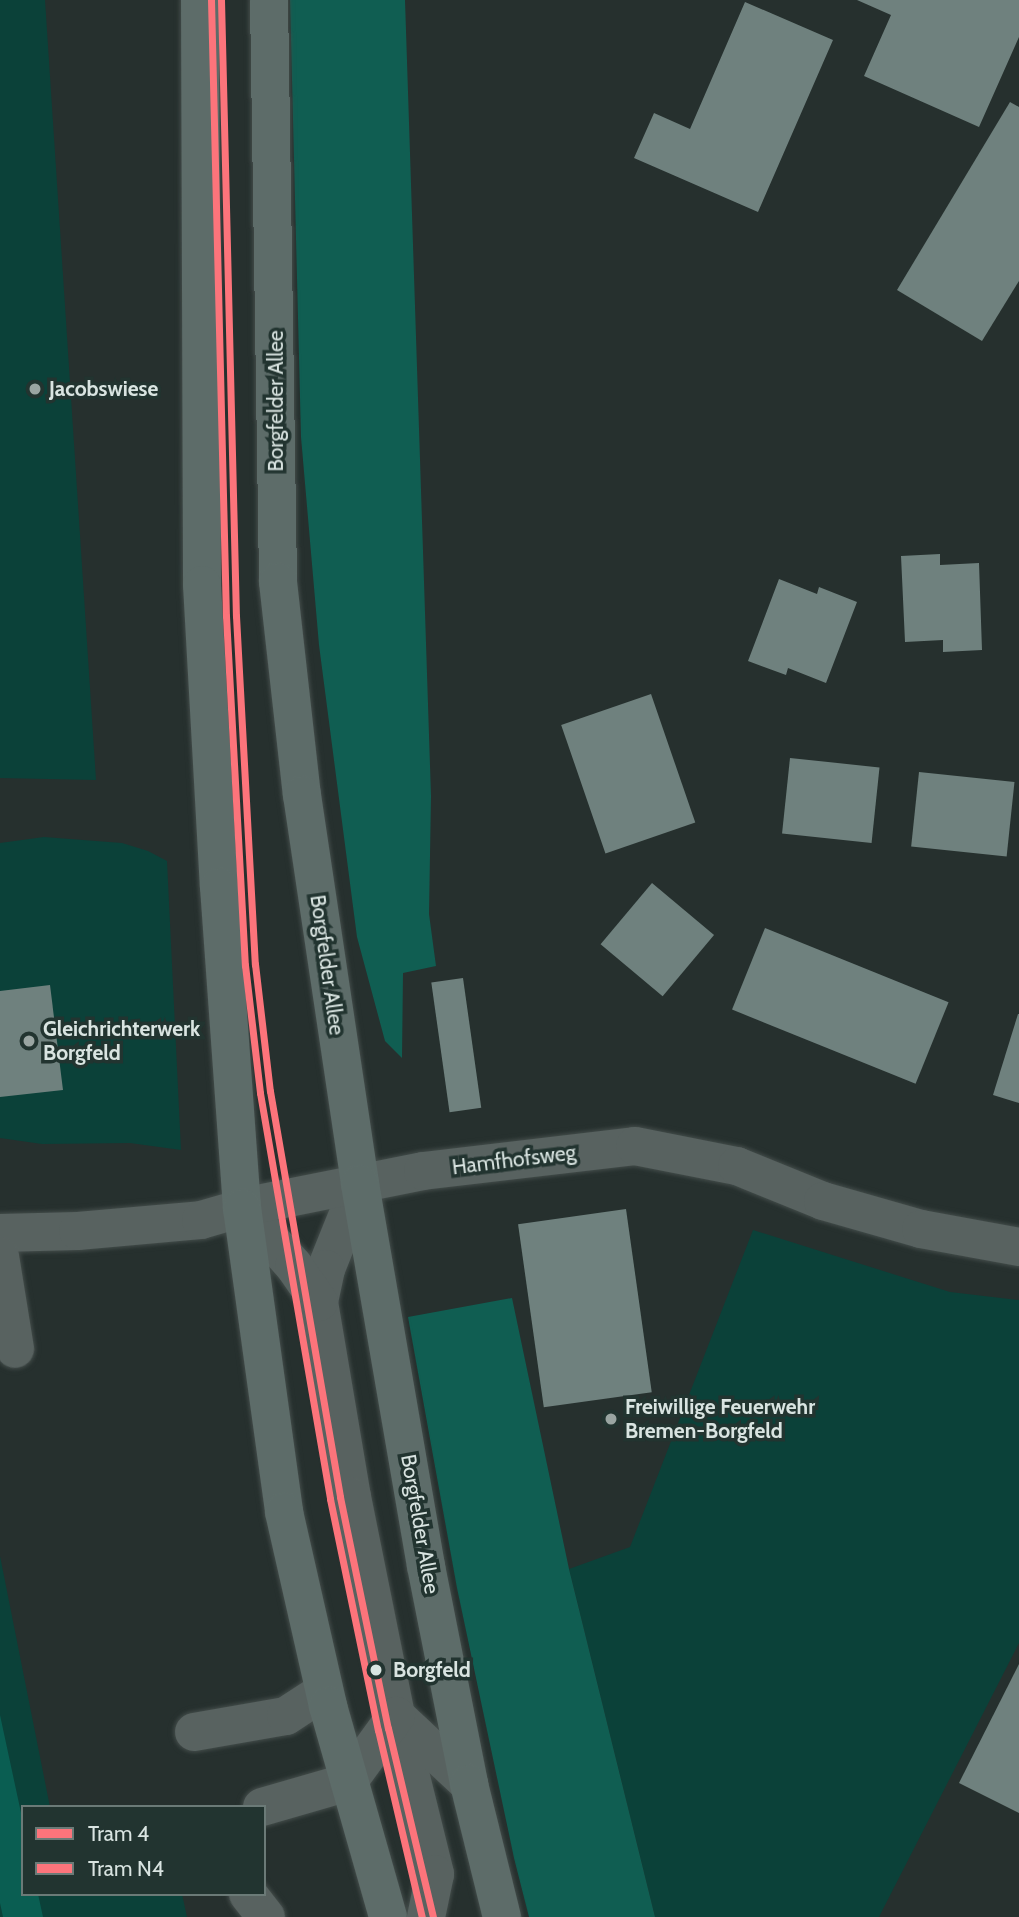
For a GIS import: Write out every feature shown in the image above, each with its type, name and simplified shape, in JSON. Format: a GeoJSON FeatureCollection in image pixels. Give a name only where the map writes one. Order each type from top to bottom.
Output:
{"type":"FeatureCollection","features":[{"type":"Feature","properties":{"kind":"main road"},"geometry":{"type":"LineString","coordinates":[[200,0],[202,585],[219,887],[242,1208],[285,1512],[324,1691],[388,1917]]}},
{"type":"Feature","properties":{"kind":"main road","name":"Borgfelder Allee"},"geometry":{"type":"LineString","coordinates":[[269,0],[278,582],[302,795],[360,1184],[426,1566],[469,1784],[502,1917]]}},
{"type":"Feature","properties":{"kind":"street","name":"Hamfhofsweg"},"geometry":{"type":"LineString","coordinates":[[0,1233],[78,1231],[201,1220],[242,1208],[360,1184],[503,1160],[635,1146],[737,1167],[823,1200],[921,1229],[1019,1247]]}},
{"type":"Feature","properties":{"kind":"street"},"geometry":{"type":"LineString","coordinates":[[360,1184],[326,1269],[320,1302],[352,1497],[396,1716],[435,1874],[426,1917]]}},
{"type":"Feature","properties":{"kind":"street"},"geometry":{"type":"LineString","coordinates":[[242,1208],[294,1266],[320,1302]]}},
{"type":"Feature","properties":{"kind":"street"},"geometry":{"type":"LineString","coordinates":[[0,1256],[15,1349]]}},
{"type":"Feature","properties":{"kind":"street"},"geometry":{"type":"LineString","coordinates":[[194,1732],[286,1716],[324,1691]]}},
{"type":"Feature","properties":{"kind":"street"},"geometry":{"type":"LineString","coordinates":[[396,1716],[469,1784]]}},
{"type":"Feature","properties":{"kind":"street"},"geometry":{"type":"LineString","coordinates":[[266,1806],[348,1782],[396,1716]]}},
{"type":"Feature","properties":{"kind":"street"},"geometry":{"type":"LineString","coordinates":[[250,1896],[266,1917]]}},
{"type":"Feature","properties":{"kind":"shaded area","name":"Jacobswiese"},"geometry":{"type":"Polygon","coordinates":[[[0,0],[45,0],[96,780],[0,778],[0,0]]]}},
{"type":"Feature","properties":{"kind":"shaded area"},"geometry":{"type":"Polygon","coordinates":[[[290,0],[405,0],[431,796],[429,914],[436,966],[403,973],[402,1058],[385,1041],[357,937],[319,645],[301,437],[290,0]]]}},
{"type":"Feature","properties":{"kind":"shaded area"},"geometry":{"type":"Polygon","coordinates":[[[44,837],[122,843],[148,851],[167,861],[181,1150],[130,1143],[42,1144],[0,1138],[0,843],[44,837]]]}},
{"type":"Feature","properties":{"kind":"shaded area"},"geometry":{"type":"Polygon","coordinates":[[[753,1230],[950,1292],[1019,1300],[1019,1643],[879,1917],[655,1917],[569,1569],[630,1547],[753,1230]]]}},
{"type":"Feature","properties":{"kind":"shaded area"},"geometry":{"type":"Polygon","coordinates":[[[512,1298],[569,1569],[655,1917],[529,1917],[514,1858],[457,1588],[408,1317],[512,1298]]]}},
{"type":"Feature","properties":{"kind":"shaded area"},"geometry":{"type":"Polygon","coordinates":[[[0,1556],[50,1805],[21,1805],[21,1896],[182,1896],[187,1917],[0,1917],[0,1556]]]}},
{"type":"Feature","properties":{"kind":"shaded area"},"geometry":{"type":"Polygon","coordinates":[[[0,1715],[21,1813],[21,1896],[38,1896],[43,1917],[3,1917],[0,1903],[0,1715]]]}},
{"type":"Feature","properties":{"kind":"building"},"geometry":{"type":"Polygon","coordinates":[[[857,0],[1019,0],[1019,37],[979,127],[864,76],[891,15],[857,0]]]}},
{"type":"Feature","properties":{"kind":"building"},"geometry":{"type":"Polygon","coordinates":[[[745,2],[833,40],[758,212],[634,158],[654,113],[690,129],[745,2]]]}},
{"type":"Feature","properties":{"kind":"building"},"geometry":{"type":"Polygon","coordinates":[[[1010,102],[1019,107],[1019,281],[982,341],[897,290],[1010,102]]]}},
{"type":"Feature","properties":{"kind":"building"},"geometry":{"type":"Polygon","coordinates":[[[940,554],[940,565],[979,563],[982,650],[943,652],[943,640],[905,642],[901,556],[940,554]]]}},
{"type":"Feature","properties":{"kind":"building"},"geometry":{"type":"Polygon","coordinates":[[[779,579],[817,594],[819,587],[857,602],[826,683],[788,668],[786,675],[748,661],[779,579]]]}},
{"type":"Feature","properties":{"kind":"building"},"geometry":{"type":"Polygon","coordinates":[[[651,694],[695,823],[605,854],[561,725],[651,694]]]}},
{"type":"Feature","properties":{"kind":"building"},"geometry":{"type":"Polygon","coordinates":[[[790,758],[880,767],[872,843],[782,834],[790,758]]]}},
{"type":"Feature","properties":{"kind":"building"},"geometry":{"type":"Polygon","coordinates":[[[919,772],[1014,782],[1007,857],[911,847],[919,772]]]}},
{"type":"Feature","properties":{"kind":"building"},"geometry":{"type":"Polygon","coordinates":[[[652,883],[714,935],[663,996],[601,944],[652,883]]]}},
{"type":"Feature","properties":{"kind":"building"},"geometry":{"type":"Polygon","coordinates":[[[765,928],[949,1002],[916,1084],[732,1010],[765,928]]]}},
{"type":"Feature","properties":{"kind":"building"},"geometry":{"type":"Polygon","coordinates":[[[463,978],[481,1108],[450,1112],[431,982],[463,978]]]}},
{"type":"Feature","properties":{"kind":"building","name":"Gleichrichterwerk Borgfeld"},"geometry":{"type":"Polygon","coordinates":[[[50,985],[63,1090],[0,1097],[0,991],[50,985]]]}},
{"type":"Feature","properties":{"kind":"building"},"geometry":{"type":"Polygon","coordinates":[[[1019,1014],[1019,1103],[993,1095],[1019,1014]]]}},
{"type":"Feature","properties":{"kind":"building"},"geometry":{"type":"Polygon","coordinates":[[[626,1209],[652,1392],[544,1407],[518,1224],[626,1209]]]}},
{"type":"Feature","properties":{"kind":"building"},"geometry":{"type":"Polygon","coordinates":[[[1019,1664],[1019,1813],[959,1783],[1019,1664]]]}},
{"type":"Feature","properties":{"kind":"tram line","name":"N4"},"geometry":{"type":"LineString","coordinates":[[211,0],[226,616],[245,965],[260,1093],[330,1499],[378,1730],[422,1917]]}},
{"type":"Feature","properties":{"kind":"tram line","name":"4"},"geometry":{"type":"LineString","coordinates":[[221,0],[236,616],[255,964],[270,1091],[340,1497],[388,1728],[433,1917]]}},
{"type":"Feature","properties":{"kind":"place","name":"Jacobswiese"},"geometry":{"type":"Point","coordinates":[35,389]}},
{"type":"Feature","properties":{"kind":"place","name":"Gleichrichterwerk Borgfeld"},"geometry":{"type":"Point","coordinates":[29,1041]}},
{"type":"Feature","properties":{"kind":"place","name":"Freiwillige Feuerwehr Bremen-Borgfeld"},"geometry":{"type":"Point","coordinates":[611,1419]}},
{"type":"Feature","properties":{"kind":"place","name":"Borgfeld"},"geometry":{"type":"Point","coordinates":[376,1670]}}]}
